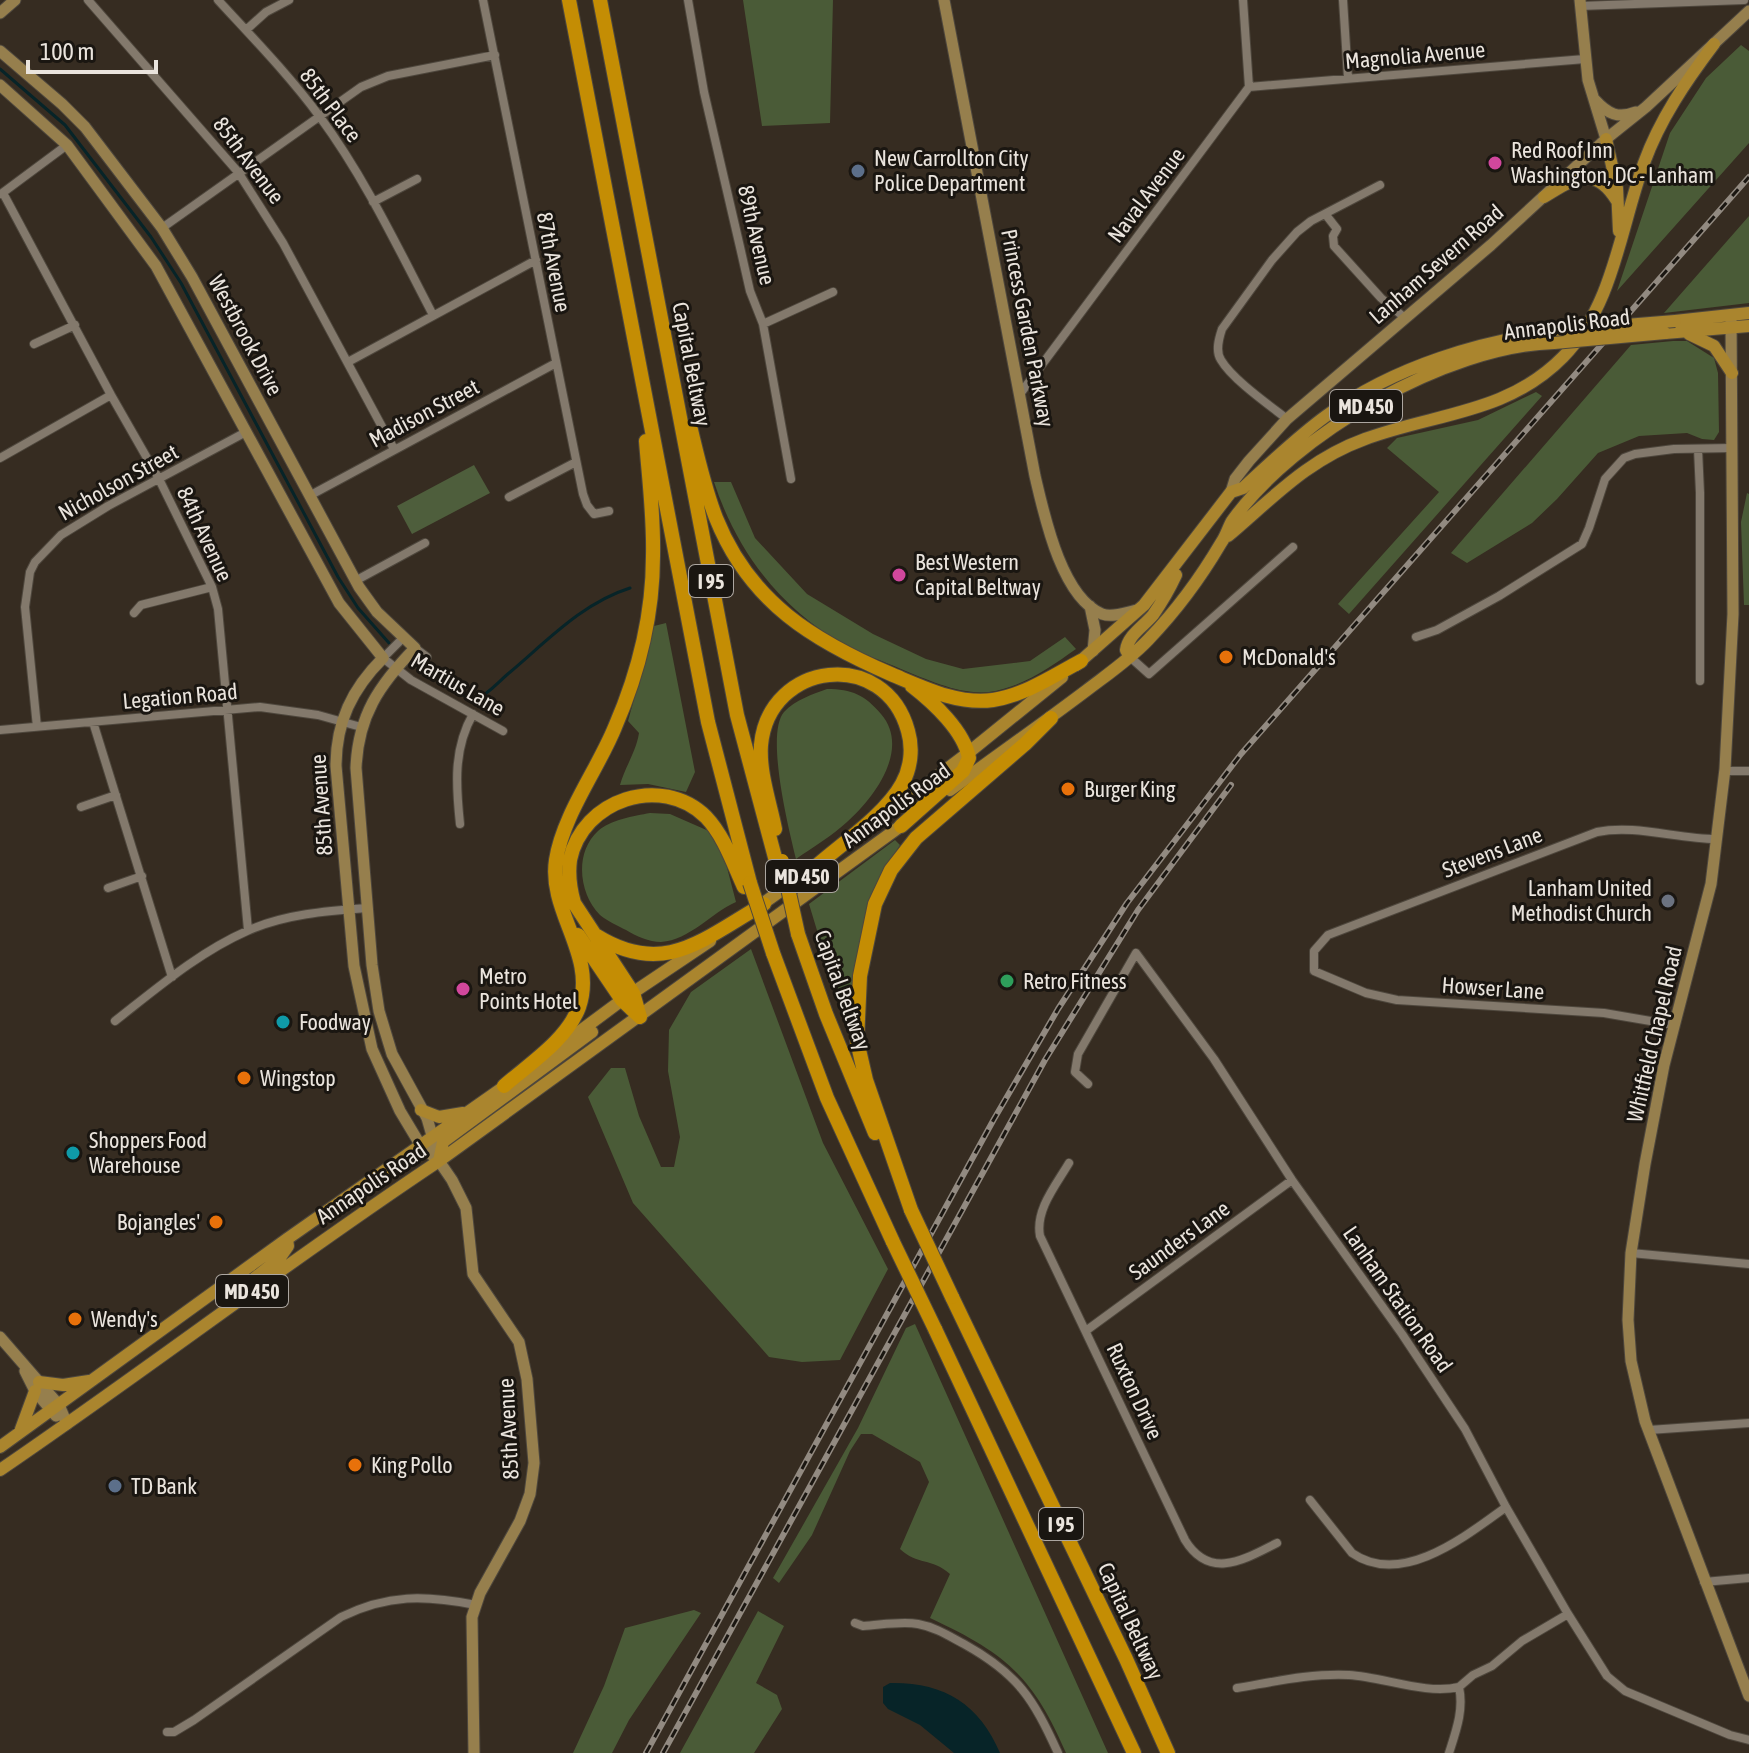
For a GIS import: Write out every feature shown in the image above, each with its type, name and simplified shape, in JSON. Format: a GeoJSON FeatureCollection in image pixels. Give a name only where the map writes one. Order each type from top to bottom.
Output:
{"type":"FeatureCollection","features":[{"type":"Feature","properties":{"kind":"highway","name":"I 95"},"geometry":{"type":"LineString","coordinates":[[569,0],[708,722],[747,885],[827,1098],[1097,1671],[1132,1753]]}},
{"type":"Feature","properties":{"kind":"highway","name":"Capital Beltway"},"geometry":{"type":"LineString","coordinates":[[600,0],[737,715],[798,934],[855,1086],[911,1210],[1168,1753]]}},
{"type":"Feature","properties":{"kind":"highway"},"geometry":{"type":"LineString","coordinates":[[656,294],[716,519],[740,563],[777,607],[841,652],[903,679],[961,699],[991,700],[1023,691],[1087,656]]}},
{"type":"Feature","properties":{"kind":"highway"},"geometry":{"type":"LineString","coordinates":[[504,1086],[569,1027],[579,1007],[582,972],[561,907],[555,877],[561,842],[625,702],[648,614],[653,535],[639,364]]}},
{"type":"Feature","properties":{"kind":"highway"},"geometry":{"type":"LineString","coordinates":[[780,863],[762,768],[761,743],[770,717],[777,704],[799,684],[829,674],[856,676],[882,689],[901,709],[910,737],[909,766],[892,799],[814,868]]}},
{"type":"Feature","properties":{"kind":"highway"},"geometry":{"type":"LineString","coordinates":[[901,826],[968,764],[968,753],[943,715],[903,679]]}},
{"type":"Feature","properties":{"kind":"highway"},"geometry":{"type":"LineString","coordinates":[[911,1210],[866,1080],[857,1041],[860,976],[875,904],[891,870],[916,838],[1051,718]]}},
{"type":"Feature","properties":{"kind":"highway"},"geometry":{"type":"LineString","coordinates":[[640,1017],[574,903],[570,889],[570,860],[585,827],[596,815],[624,799],[657,795],[674,798],[705,817],[718,833],[747,885]]}},
{"type":"Feature","properties":{"kind":"highway"},"geometry":{"type":"LineString","coordinates":[[592,934],[622,950],[665,955],[691,945],[764,904]]}},
{"type":"Feature","properties":{"kind":"highway"},"geometry":{"type":"LineString","coordinates":[[567,921],[627,997]]}},
{"type":"Feature","properties":{"kind":"main road"},"geometry":{"type":"LineString","coordinates":[[1223,541],[1289,481],[1328,456],[1363,439],[1481,408],[1532,383],[1565,355],[1593,317],[1643,165],[1657,132],[1675,99],[1714,44]]}},
{"type":"Feature","properties":{"kind":"main road"},"geometry":{"type":"LineString","coordinates":[[1606,139],[1619,204],[1616,254]]}},
{"type":"Feature","properties":{"kind":"main road"},"geometry":{"type":"LineString","coordinates":[[1544,197],[1574,179],[1589,178],[1607,186],[1619,204]]}},
{"type":"Feature","properties":{"kind":"main road","name":"Annapolis Road"},"geometry":{"type":"LineString","coordinates":[[0,1447],[627,997],[764,904],[968,753],[1139,610],[1231,492],[1243,488],[1327,415],[1350,400],[1413,369],[1494,341],[1565,330],[1731,321],[1749,313]]}},
{"type":"Feature","properties":{"kind":"main road","name":"Annapolis Road"},"geometry":{"type":"LineString","coordinates":[[1731,321],[1749,326]]}},
{"type":"Feature","properties":{"kind":"main road"},"geometry":{"type":"LineString","coordinates":[[1679,326],[1714,346],[1732,373]]}},
{"type":"Feature","properties":{"kind":"main road","name":"Annapolis Road"},"geometry":{"type":"LineString","coordinates":[[0,1470],[640,1017],[1130,657],[1171,614],[1223,541],[1231,522],[1265,484],[1327,432],[1362,408],[1415,380],[1455,364],[1516,348],[1665,333],[1679,326]]}},
{"type":"Feature","properties":{"kind":"main road"},"geometry":{"type":"LineString","coordinates":[[1130,657],[1126,650],[1128,640],[1150,618],[1168,593],[1187,551]]}},
{"type":"Feature","properties":{"kind":"main road"},"geometry":{"type":"LineString","coordinates":[[439,1161],[443,1142],[598,1028],[601,1016]]}},
{"type":"Feature","properties":{"kind":"main road"},"geometry":{"type":"LineString","coordinates":[[421,1110],[439,1117],[470,1111]]}},
{"type":"Feature","properties":{"kind":"main road"},"geometry":{"type":"LineString","coordinates":[[192,1333],[209,1313],[279,1259],[288,1246],[287,1239]]}},
{"type":"Feature","properties":{"kind":"main road"},"geometry":{"type":"LineString","coordinates":[[18,1434],[37,1387],[92,1381]]}},
{"type":"Feature","properties":{"kind":"street"},"geometry":{"type":"LineString","coordinates":[[0,13],[15,0]]}},
{"type":"Feature","properties":{"kind":"street","name":"85th Avenue"},"geometry":{"type":"LineString","coordinates":[[88,0],[238,172],[283,243],[394,449]]}},
{"type":"Feature","properties":{"kind":"street","name":"85th Place"},"geometry":{"type":"LineString","coordinates":[[218,0],[320,117],[373,202],[433,315]]}},
{"type":"Feature","properties":{"kind":"street"},"geometry":{"type":"LineString","coordinates":[[246,30],[266,12],[289,0]]}},
{"type":"Feature","properties":{"kind":"street","name":"87th Avenue"},"geometry":{"type":"LineString","coordinates":[[483,0],[576,462],[587,505],[594,514],[609,511]]}},
{"type":"Feature","properties":{"kind":"street","name":"89th Avenue"},"geometry":{"type":"LineString","coordinates":[[688,0],[704,92],[750,291],[763,324],[791,479]]}},
{"type":"Feature","properties":{"kind":"street","name":"Princess Garden Parkway"},"geometry":{"type":"LineString","coordinates":[[944,0],[1035,476],[1051,538],[1066,574],[1089,606],[1095,630],[1087,656]]}},
{"type":"Feature","properties":{"kind":"street"},"geometry":{"type":"LineString","coordinates":[[1243,0],[1249,87]]}},
{"type":"Feature","properties":{"kind":"street"},"geometry":{"type":"LineString","coordinates":[[1343,0],[1348,78]]}},
{"type":"Feature","properties":{"kind":"street"},"geometry":{"type":"LineString","coordinates":[[1606,139],[1592,97],[1580,3],[1744,0]]}},
{"type":"Feature","properties":{"kind":"street","name":"Lanham Severn Road"},"geometry":{"type":"LineString","coordinates":[[1231,492],[1235,479],[1287,419],[1646,107],[1749,11]]}},
{"type":"Feature","properties":{"kind":"street","name":"Westbrook Drive"},"geometry":{"type":"LineString","coordinates":[[0,51],[85,127],[162,228],[192,277],[355,581],[377,612],[427,657]]}},
{"type":"Feature","properties":{"kind":"street"},"geometry":{"type":"LineString","coordinates":[[162,228],[361,87],[388,76],[495,55]]}},
{"type":"Feature","properties":{"kind":"street","name":"Magnolia Avenue"},"geometry":{"type":"LineString","coordinates":[[1249,87],[1585,59]]}},
{"type":"Feature","properties":{"kind":"street","name":"Westbrook Drive"},"geometry":{"type":"LineString","coordinates":[[0,85],[67,145],[156,266],[339,603],[358,630],[395,668]]}},
{"type":"Feature","properties":{"kind":"street","name":"Naval Avenue"},"geometry":{"type":"LineString","coordinates":[[1020,394],[1249,87]]}},
{"type":"Feature","properties":{"kind":"street"},"geometry":{"type":"LineString","coordinates":[[1592,97],[1603,109],[1618,116],[1646,107]]}},
{"type":"Feature","properties":{"kind":"street"},"geometry":{"type":"LineString","coordinates":[[1,194],[67,145]]}},
{"type":"Feature","properties":{"kind":"street"},"geometry":{"type":"LineString","coordinates":[[373,202],[417,179]]}},
{"type":"Feature","properties":{"kind":"street"},"geometry":{"type":"LineString","coordinates":[[1287,419],[1221,360],[1219,342],[1222,329],[1272,260],[1304,225],[1380,185]]}},
{"type":"Feature","properties":{"kind":"street","name":"84th Avenue"},"geometry":{"type":"LineString","coordinates":[[1,194],[159,479],[212,587],[218,609],[248,930]]}},
{"type":"Feature","properties":{"kind":"street"},"geometry":{"type":"LineString","coordinates":[[1326,215],[1337,229],[1333,236],[1334,246],[1381,298],[1405,318]]}},
{"type":"Feature","properties":{"kind":"street"},"geometry":{"type":"LineString","coordinates":[[348,362],[536,260]]}},
{"type":"Feature","properties":{"kind":"street"},"geometry":{"type":"LineString","coordinates":[[763,324],[833,292]]}},
{"type":"Feature","properties":{"kind":"street","name":"Whitfield Chapel Road"},"geometry":{"type":"LineString","coordinates":[[1731,321],[1733,614],[1725,771],[1706,905],[1655,1108],[1628,1289],[1629,1346],[1638,1399],[1749,1696]]}},
{"type":"Feature","properties":{"kind":"street"},"geometry":{"type":"LineString","coordinates":[[34,344],[75,325]]}},
{"type":"Feature","properties":{"kind":"street","name":"Madison Street"},"geometry":{"type":"LineString","coordinates":[[309,496],[556,363]]}},
{"type":"Feature","properties":{"kind":"street"},"geometry":{"type":"LineString","coordinates":[[0,458],[111,395]]}},
{"type":"Feature","properties":{"kind":"street","name":"Nicholson Street"},"geometry":{"type":"LineString","coordinates":[[37,727],[26,620],[30,572],[48,546],[108,506],[246,432]]}},
{"type":"Feature","properties":{"kind":"street"},"geometry":{"type":"LineString","coordinates":[[1416,637],[1437,630],[1499,596],[1582,544],[1605,479],[1609,471],[1624,458],[1674,449],[1732,448]]}},
{"type":"Feature","properties":{"kind":"street"},"geometry":{"type":"LineString","coordinates":[[1698,449],[1700,681]]}},
{"type":"Feature","properties":{"kind":"street"},"geometry":{"type":"LineString","coordinates":[[509,497],[576,462]]}},
{"type":"Feature","properties":{"kind":"street"},"geometry":{"type":"LineString","coordinates":[[355,581],[425,543]]}},
{"type":"Feature","properties":{"kind":"street"},"geometry":{"type":"LineString","coordinates":[[1130,657],[1149,674],[1293,547]]}},
{"type":"Feature","properties":{"kind":"street"},"geometry":{"type":"LineString","coordinates":[[134,613],[141,605],[212,587]]}},
{"type":"Feature","properties":{"kind":"street"},"geometry":{"type":"LineString","coordinates":[[1089,606],[1105,615],[1139,610]]}},
{"type":"Feature","properties":{"kind":"street","name":"85th Avenue"},"geometry":{"type":"LineString","coordinates":[[403,638],[355,692],[341,721],[336,766],[348,909],[363,1017],[376,1060],[391,1094],[421,1146],[439,1161],[452,1180],[466,1208],[473,1274],[519,1342],[526,1369],[530,1409],[534,1475],[529,1501],[476,1605],[471,1634],[474,1753]]}},
{"type":"Feature","properties":{"kind":"street","name":"85th Avenue"},"geometry":{"type":"LineString","coordinates":[[415,648],[395,668],[372,702],[361,727],[356,768],[376,989],[390,1048],[434,1137],[439,1161]]}},
{"type":"Feature","properties":{"kind":"street","name":"Martius Lane"},"geometry":{"type":"LineString","coordinates":[[395,668],[445,701],[503,731]]}},
{"type":"Feature","properties":{"kind":"street","name":"Legation Road"},"geometry":{"type":"LineString","coordinates":[[0,730],[227,708],[286,709],[361,727]]}},
{"type":"Feature","properties":{"kind":"street"},"geometry":{"type":"LineString","coordinates":[[460,824],[456,779],[458,754],[473,714]]}},
{"type":"Feature","properties":{"kind":"street"},"geometry":{"type":"LineString","coordinates":[[93,722],[172,977]]}},
{"type":"Feature","properties":{"kind":"street"},"geometry":{"type":"LineString","coordinates":[[1725,771],[1749,771]]}},
{"type":"Feature","properties":{"kind":"street"},"geometry":{"type":"LineString","coordinates":[[81,807],[116,795]]}},
{"type":"Feature","properties":{"kind":"street","name":"Stevens Lane"},"geometry":{"type":"LineString","coordinates":[[1314,971],[1314,951],[1328,935],[1597,832],[1630,830],[1716,839]]}},
{"type":"Feature","properties":{"kind":"street"},"geometry":{"type":"LineString","coordinates":[[108,888],[142,876]]}},
{"type":"Feature","properties":{"kind":"street"},"geometry":{"type":"LineString","coordinates":[[115,1021],[172,977],[248,930],[300,915],[368,908]]}},
{"type":"Feature","properties":{"kind":"street","name":"Lanham Station Road"},"geometry":{"type":"LineString","coordinates":[[1088,1084],[1075,1072],[1078,1054],[1136,953],[1214,1059],[1292,1180],[1402,1334],[1465,1429],[1506,1507],[1607,1676],[1619,1687],[1730,1735],[1749,1740]]}},
{"type":"Feature","properties":{"kind":"street","name":"Howser Lane"},"geometry":{"type":"LineString","coordinates":[[1314,971],[1366,993],[1397,1000],[1604,1013],[1674,1025]]}},
{"type":"Feature","properties":{"kind":"street"},"geometry":{"type":"LineString","coordinates":[[390,1048],[399,1087],[391,1094]]}},
{"type":"Feature","properties":{"kind":"street","name":"Ruxton Drive"},"geometry":{"type":"LineString","coordinates":[[1069,1163],[1044,1206],[1039,1232],[1191,1549],[1208,1561],[1229,1564],[1277,1543]]}},
{"type":"Feature","properties":{"kind":"street","name":"Saunders Lane"},"geometry":{"type":"LineString","coordinates":[[1087,1330],[1292,1180]]}},
{"type":"Feature","properties":{"kind":"street"},"geometry":{"type":"LineString","coordinates":[[1631,1253],[1749,1264]]}},
{"type":"Feature","properties":{"kind":"street"},"geometry":{"type":"LineString","coordinates":[[0,1337],[67,1424]]}},
{"type":"Feature","properties":{"kind":"street"},"geometry":{"type":"LineString","coordinates":[[1649,1430],[1749,1423]]}},
{"type":"Feature","properties":{"kind":"street"},"geometry":{"type":"LineString","coordinates":[[1310,1500],[1352,1553],[1359,1558],[1381,1563],[1430,1556],[1460,1540],[1506,1507]]}},
{"type":"Feature","properties":{"kind":"street"},"geometry":{"type":"LineString","coordinates":[[1704,1582],[1749,1578]]}},
{"type":"Feature","properties":{"kind":"street"},"geometry":{"type":"LineString","coordinates":[[167,1732],[180,1729],[341,1617],[360,1608],[383,1600],[408,1598],[476,1605]]}},
{"type":"Feature","properties":{"kind":"street"},"geometry":{"type":"LineString","coordinates":[[1237,1688],[1344,1675],[1432,1689],[1459,1687],[1473,1675],[1492,1666],[1522,1641],[1568,1614]]}},
{"type":"Feature","properties":{"kind":"street"},"geometry":{"type":"LineString","coordinates":[[855,1623],[863,1626],[918,1624],[933,1628],[1002,1667],[1029,1697],[1058,1753]]}},
{"type":"Feature","properties":{"kind":"street"},"geometry":{"type":"LineString","coordinates":[[1449,1753],[1459,1724],[1459,1687]]}},
{"type":"Feature","properties":{"kind":"green space"},"geometry":{"type":"Polygon","coordinates":[[[743,0],[833,0],[830,123],[762,126],[743,0]]]}},
{"type":"Feature","properties":{"kind":"green space"},"geometry":{"type":"Polygon","coordinates":[[[1741,45],[1749,51],[1749,143],[1617,291],[1670,133],[1706,78],[1741,45]]]}},
{"type":"Feature","properties":{"kind":"green space"},"geometry":{"type":"Polygon","coordinates":[[[1749,216],[1749,303],[1664,313],[1749,216]]]}},
{"type":"Feature","properties":{"kind":"green space"},"geometry":{"type":"Polygon","coordinates":[[[1687,341],[1714,358],[1718,373],[1719,432],[1714,440],[1687,433],[1639,436],[1598,453],[1532,523],[1467,563],[1451,553],[1631,345],[1687,341]]]}},
{"type":"Feature","properties":{"kind":"green space"},"geometry":{"type":"Polygon","coordinates":[[[1536,392],[1542,396],[1349,614],[1338,604],[1439,492],[1387,448],[1397,438],[1478,420],[1536,392]]]}},
{"type":"Feature","properties":{"kind":"green space"},"geometry":{"type":"Polygon","coordinates":[[[474,465],[490,493],[412,534],[397,506],[474,465]]]}},
{"type":"Feature","properties":{"kind":"green space"},"geometry":{"type":"Polygon","coordinates":[[[714,482],[731,482],[755,538],[807,594],[873,634],[926,659],[963,669],[1030,661],[1065,637],[1076,649],[1024,681],[989,692],[978,692],[933,682],[852,648],[800,614],[764,576],[735,532],[714,482]]]}},
{"type":"Feature","properties":{"kind":"green space"},"geometry":{"type":"Polygon","coordinates":[[[1747,493],[1749,605],[1744,605],[1741,522],[1747,493]]]}},
{"type":"Feature","properties":{"kind":"green space"},"geometry":{"type":"Polygon","coordinates":[[[666,623],[695,772],[686,792],[648,784],[620,785],[638,740],[639,733],[628,721],[654,626],[666,623]]]}},
{"type":"Feature","properties":{"kind":"green space"},"geometry":{"type":"Polygon","coordinates":[[[827,689],[857,694],[875,707],[889,728],[891,757],[878,787],[857,812],[835,832],[796,859],[780,783],[779,723],[784,712],[793,704],[827,689]]]}},
{"type":"Feature","properties":{"kind":"green space"},"geometry":{"type":"Polygon","coordinates":[[[650,813],[670,814],[711,832],[724,856],[736,902],[691,931],[661,942],[638,936],[600,915],[587,896],[582,873],[585,850],[598,831],[616,821],[650,813]]]}},
{"type":"Feature","properties":{"kind":"green space"},"geometry":{"type":"Polygon","coordinates":[[[895,840],[900,845],[878,880],[851,995],[844,997],[832,980],[809,904],[895,840]]]}},
{"type":"Feature","properties":{"kind":"green space"},"geometry":{"type":"Polygon","coordinates":[[[751,949],[823,1143],[888,1269],[840,1360],[802,1362],[769,1357],[633,1203],[588,1097],[611,1068],[625,1068],[639,1116],[661,1167],[674,1167],[680,1137],[668,1071],[669,1030],[691,992],[751,949]]]}},
{"type":"Feature","properties":{"kind":"green space"},"geometry":{"type":"Polygon","coordinates":[[[915,1324],[1108,1753],[1066,1753],[1041,1704],[1014,1670],[978,1643],[930,1618],[950,1574],[900,1549],[929,1482],[920,1462],[872,1434],[861,1434],[850,1451],[812,1535],[779,1583],[773,1578],[858,1428],[906,1328],[915,1324]]]}},
{"type":"Feature","properties":{"kind":"green space"},"geometry":{"type":"Polygon","coordinates":[[[694,1610],[701,1613],[629,1720],[612,1753],[573,1753],[604,1686],[625,1628],[694,1610]]]}},
{"type":"Feature","properties":{"kind":"green space"},"geometry":{"type":"Polygon","coordinates":[[[758,1611],[784,1626],[756,1683],[777,1695],[782,1709],[754,1753],[680,1753],[758,1611]]]}},
{"type":"Feature","properties":{"kind":"water"},"geometry":{"type":"Polygon","coordinates":[[[890,1683],[927,1686],[957,1699],[981,1721],[1000,1753],[954,1753],[920,1725],[888,1709],[883,1703],[883,1687],[890,1683]]]}},
{"type":"Feature","properties":{"kind":"waterway"},"geometry":{"type":"LineString","coordinates":[[0,69],[65,125],[151,237],[181,283],[338,577],[358,608],[389,643]]}},
{"type":"Feature","properties":{"kind":"waterway"},"geometry":{"type":"LineString","coordinates":[[475,700],[580,613],[630,588]]}},
{"type":"Feature","properties":{"kind":"waterway"},"geometry":{"type":"LineString","coordinates":[[413,663],[455,691],[488,707]]}},
{"type":"Feature","properties":{"kind":"railway"},"geometry":{"type":"LineString","coordinates":[[646,1753],[994,1119],[1058,1009],[1127,903],[1241,754],[1749,177]]}},
{"type":"Feature","properties":{"kind":"railway"},"geometry":{"type":"LineString","coordinates":[[663,1753],[1045,1060],[1138,910],[1231,785]]}},
{"type":"Feature","properties":{"kind":"place","name":"Red Roof Inn Washington, DC - Lanham"},"geometry":{"type":"Point","coordinates":[1495,163]}},
{"type":"Feature","properties":{"kind":"place","name":"New Carrollton City Police Department"},"geometry":{"type":"Point","coordinates":[858,171]}},
{"type":"Feature","properties":{"kind":"place","name":"Best Western Capital Beltway"},"geometry":{"type":"Point","coordinates":[899,575]}},
{"type":"Feature","properties":{"kind":"place","name":"McDonald's"},"geometry":{"type":"Point","coordinates":[1226,657]}},
{"type":"Feature","properties":{"kind":"place","name":"Burger King"},"geometry":{"type":"Point","coordinates":[1068,789]}},
{"type":"Feature","properties":{"kind":"place","name":"Lanham United Methodist Church"},"geometry":{"type":"Point","coordinates":[1668,901]}},
{"type":"Feature","properties":{"kind":"place","name":"Retro Fitness"},"geometry":{"type":"Point","coordinates":[1007,981]}},
{"type":"Feature","properties":{"kind":"place","name":"Metro Points Hotel"},"geometry":{"type":"Point","coordinates":[463,989]}},
{"type":"Feature","properties":{"kind":"place","name":"Foodway"},"geometry":{"type":"Point","coordinates":[283,1022]}},
{"type":"Feature","properties":{"kind":"place","name":"Wingstop"},"geometry":{"type":"Point","coordinates":[244,1078]}},
{"type":"Feature","properties":{"kind":"place","name":"Shoppers Food Warehouse"},"geometry":{"type":"Point","coordinates":[73,1153]}},
{"type":"Feature","properties":{"kind":"place","name":"Bojangles'"},"geometry":{"type":"Point","coordinates":[216,1222]}},
{"type":"Feature","properties":{"kind":"place","name":"Wendy's"},"geometry":{"type":"Point","coordinates":[75,1319]}},
{"type":"Feature","properties":{"kind":"place","name":"King Pollo"},"geometry":{"type":"Point","coordinates":[355,1465]}},
{"type":"Feature","properties":{"kind":"place","name":"TD Bank"},"geometry":{"type":"Point","coordinates":[115,1486]}}]}
